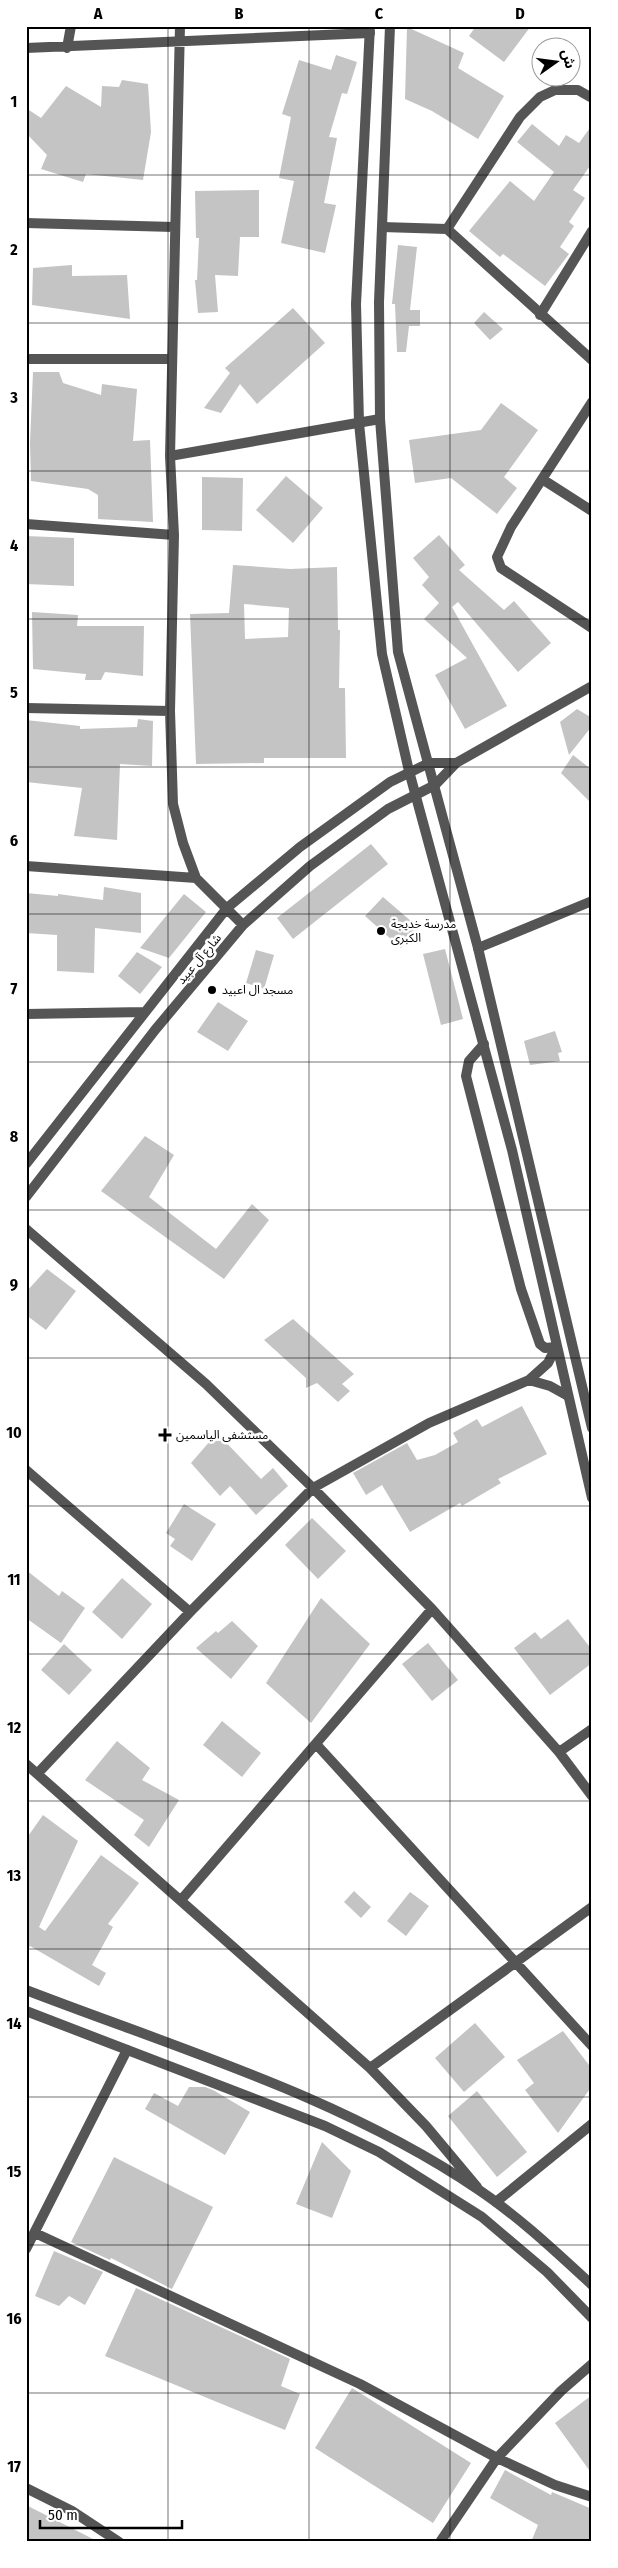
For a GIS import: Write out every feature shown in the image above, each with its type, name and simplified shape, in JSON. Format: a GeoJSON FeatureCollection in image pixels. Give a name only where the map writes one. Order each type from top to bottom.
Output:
{"type":"FeatureCollection","features":[{"type":"Feature","properties":{"kind":"street"},"geometry":{"type":"LineString","coordinates":[[67,48],[70,26]]}},
{"type":"Feature","properties":{"kind":"street"},"geometry":{"type":"LineString","coordinates":[[180,26],[170,456],[174,535],[170,711],[173,804],[183,843],[196,878],[244,925]]}},
{"type":"Feature","properties":{"kind":"street"},"geometry":{"type":"LineString","coordinates":[[272,38],[273,26]]}},
{"type":"Feature","properties":{"kind":"street"},"geometry":{"type":"LineString","coordinates":[[390,26],[378,302],[380,419],[398,652],[478,948],[592,1428]]}},
{"type":"Feature","properties":{"kind":"street"},"geometry":{"type":"LineString","coordinates":[[26,48],[179,43],[370,30],[356,304],[360,423],[382,654],[409,771],[417,794],[512,1150],[592,1498]]}},
{"type":"Feature","properties":{"kind":"street"},"geometry":{"type":"LineString","coordinates":[[447,229],[520,117],[540,97],[555,90],[578,90],[592,98]]}},
{"type":"Feature","properties":{"kind":"street"},"geometry":{"type":"LineString","coordinates":[[26,223],[174,227]]}},
{"type":"Feature","properties":{"kind":"street"},"geometry":{"type":"LineString","coordinates":[[382,227],[447,229],[592,360]]}},
{"type":"Feature","properties":{"kind":"street"},"geometry":{"type":"LineString","coordinates":[[540,315],[592,231]]}},
{"type":"Feature","properties":{"kind":"street"},"geometry":{"type":"LineString","coordinates":[[26,359],[172,359]]}},
{"type":"Feature","properties":{"kind":"street"},"geometry":{"type":"LineString","coordinates":[[592,402],[500,546],[497,556],[501,568],[592,628]]}},
{"type":"Feature","properties":{"kind":"street"},"geometry":{"type":"LineString","coordinates":[[170,456],[380,419]]}},
{"type":"Feature","properties":{"kind":"street"},"geometry":{"type":"LineString","coordinates":[[542,479],[592,511]]}},
{"type":"Feature","properties":{"kind":"street"},"geometry":{"type":"LineString","coordinates":[[26,524],[174,535]]}},
{"type":"Feature","properties":{"kind":"street"},"geometry":{"type":"LineString","coordinates":[[428,763],[456,763],[592,686]]}},
{"type":"Feature","properties":{"kind":"street"},"geometry":{"type":"LineString","coordinates":[[26,708],[170,711]]}},
{"type":"Feature","properties":{"kind":"street","name":"شارع آل عبيد"},"geometry":{"type":"LineString","coordinates":[[26,1164],[227,908],[300,847],[390,782],[428,763]]}},
{"type":"Feature","properties":{"kind":"street","name":"شارع آل عبيد"},"geometry":{"type":"LineString","coordinates":[[26,1197],[155,1030],[244,925],[310,866],[388,809],[435,784],[456,763]]}},
{"type":"Feature","properties":{"kind":"street"},"geometry":{"type":"LineString","coordinates":[[26,866],[196,878]]}},
{"type":"Feature","properties":{"kind":"street"},"geometry":{"type":"LineString","coordinates":[[478,948],[592,901]]}},
{"type":"Feature","properties":{"kind":"street"},"geometry":{"type":"LineString","coordinates":[[26,1014],[145,1012]]}},
{"type":"Feature","properties":{"kind":"street"},"geometry":{"type":"LineString","coordinates":[[484,1044],[469,1061],[466,1076],[521,1288],[540,1344],[544,1348],[556,1347]]}},
{"type":"Feature","properties":{"kind":"street"},"geometry":{"type":"LineString","coordinates":[[26,1222],[30,1231],[206,1384],[313,1488],[432,1609],[559,1752],[592,1796]]}},
{"type":"Feature","properties":{"kind":"street"},"geometry":{"type":"LineString","coordinates":[[38,1773],[190,1612],[313,1488],[429,1422],[529,1380],[548,1363],[556,1347]]}},
{"type":"Feature","properties":{"kind":"street"},"geometry":{"type":"LineString","coordinates":[[529,1380],[550,1386],[568,1396]]}},
{"type":"Feature","properties":{"kind":"street"},"geometry":{"type":"LineString","coordinates":[[26,1470],[190,1612]]}},
{"type":"Feature","properties":{"kind":"street"},"geometry":{"type":"LineString","coordinates":[[181,1900],[432,1609]]}},
{"type":"Feature","properties":{"kind":"street"},"geometry":{"type":"LineString","coordinates":[[559,1752],[592,1729]]}},
{"type":"Feature","properties":{"kind":"street"},"geometry":{"type":"LineString","coordinates":[[316,1744],[592,2046]]}},
{"type":"Feature","properties":{"kind":"street"},"geometry":{"type":"LineString","coordinates":[[26,1764],[370,2068],[426,2126],[479,2190]]}},
{"type":"Feature","properties":{"kind":"street"},"geometry":{"type":"LineString","coordinates":[[370,2068],[592,1907]]}},
{"type":"Feature","properties":{"kind":"street"},"geometry":{"type":"LineString","coordinates":[[26,1990],[323,2104],[421,2154],[496,2202],[592,2285]]}},
{"type":"Feature","properties":{"kind":"street"},"geometry":{"type":"LineString","coordinates":[[26,2011],[325,2126],[379,2152],[482,2217],[547,2272],[592,2318]]}},
{"type":"Feature","properties":{"kind":"street"},"geometry":{"type":"LineString","coordinates":[[26,2249],[127,2050]]}},
{"type":"Feature","properties":{"kind":"street"},"geometry":{"type":"LineString","coordinates":[[496,2202],[592,2124]]}},
{"type":"Feature","properties":{"kind":"street"},"geometry":{"type":"LineString","coordinates":[[35,2233],[360,2384],[497,2458],[555,2485],[592,2497]]}},
{"type":"Feature","properties":{"kind":"street"},"geometry":{"type":"LineString","coordinates":[[440,2542],[497,2458],[561,2391],[592,2364]]}},
{"type":"Feature","properties":{"kind":"street"},"geometry":{"type":"LineString","coordinates":[[26,2488],[72,2511],[119,2542]]}},
{"type":"Feature","properties":{"kind":"building"},"geometry":{"type":"Polygon","coordinates":[[[476,26],[531,26],[504,62],[469,36],[476,26]]]}},
{"type":"Feature","properties":{"kind":"building"},"geometry":{"type":"Polygon","coordinates":[[[407,27],[464,53],[458,68],[504,96],[478,139],[432,111],[405,99],[407,27]]]}},
{"type":"Feature","properties":{"kind":"building"},"geometry":{"type":"Polygon","coordinates":[[[336,55],[357,62],[347,94],[342,93],[329,137],[337,138],[324,203],[336,205],[325,253],[281,243],[294,181],[279,178],[291,117],[282,114],[299,60],[331,70],[336,55]]]}},
{"type":"Feature","properties":{"kind":"building"},"geometry":{"type":"Polygon","coordinates":[[[122,80],[148,84],[151,132],[143,180],[86,174],[83,182],[41,169],[47,155],[26,133],[26,108],[41,118],[66,86],[101,107],[102,86],[119,87],[122,80]]]}},
{"type":"Feature","properties":{"kind":"building"},"geometry":{"type":"Polygon","coordinates":[[[532,124],[559,146],[566,135],[579,143],[592,125],[592,163],[573,190],[585,198],[569,222],[574,226],[560,247],[569,254],[545,286],[503,254],[500,257],[469,231],[510,181],[534,201],[554,172],[517,142],[532,124]]]}},
{"type":"Feature","properties":{"kind":"building"},"geometry":{"type":"Polygon","coordinates":[[[259,190],[259,237],[240,237],[238,276],[215,275],[218,312],[198,313],[195,280],[197,280],[199,238],[196,238],[195,191],[259,190]]]}},
{"type":"Feature","properties":{"kind":"building"},"geometry":{"type":"Polygon","coordinates":[[[398,245],[417,247],[410,310],[420,310],[420,326],[409,326],[406,352],[397,352],[395,304],[392,304],[398,245]]]}},
{"type":"Feature","properties":{"kind":"building"},"geometry":{"type":"Polygon","coordinates":[[[72,265],[72,276],[127,275],[130,319],[32,305],[33,268],[72,265]]]}},
{"type":"Feature","properties":{"kind":"building"},"geometry":{"type":"Polygon","coordinates":[[[293,308],[325,343],[257,404],[240,384],[221,413],[204,408],[230,373],[225,368],[293,308]]]}},
{"type":"Feature","properties":{"kind":"building"},"geometry":{"type":"Polygon","coordinates":[[[484,312],[503,329],[490,340],[474,323],[484,312]]]}},
{"type":"Feature","properties":{"kind":"building"},"geometry":{"type":"Polygon","coordinates":[[[33,372],[59,372],[63,383],[101,395],[102,384],[137,389],[133,441],[150,440],[153,522],[98,519],[98,495],[88,489],[31,481],[30,443],[33,372]]]}},
{"type":"Feature","properties":{"kind":"building"},"geometry":{"type":"Polygon","coordinates":[[[501,403],[538,430],[504,477],[517,488],[497,514],[451,478],[415,483],[409,440],[481,430],[501,403]]]}},
{"type":"Feature","properties":{"kind":"building"},"geometry":{"type":"Polygon","coordinates":[[[286,476],[323,508],[293,543],[256,510],[286,476]]]}},
{"type":"Feature","properties":{"kind":"building"},"geometry":{"type":"Polygon","coordinates":[[[202,477],[243,478],[242,531],[202,530],[202,477]]]}},
{"type":"Feature","properties":{"kind":"building"},"geometry":{"type":"Polygon","coordinates":[[[439,535],[465,565],[459,570],[504,610],[514,601],[551,643],[518,672],[458,602],[452,607],[507,706],[465,729],[435,675],[467,658],[424,619],[439,603],[422,585],[429,577],[413,558],[439,535]]]}},
{"type":"Feature","properties":{"kind":"building"},"geometry":{"type":"Polygon","coordinates":[[[26,536],[74,538],[74,586],[26,584],[26,536]]]}},
{"type":"Feature","properties":{"kind":"building"},"geometry":{"type":"Polygon","coordinates":[[[233,565],[290,569],[337,567],[338,630],[340,630],[339,688],[345,688],[346,758],[264,758],[264,763],[196,764],[190,614],[229,613],[233,565]],[[244,604],[245,639],[288,637],[289,608],[244,604]]]}},
{"type":"Feature","properties":{"kind":"building"},"geometry":{"type":"Polygon","coordinates":[[[32,612],[78,615],[77,626],[144,626],[143,676],[105,672],[101,680],[85,680],[86,674],[33,669],[32,612]]]}},
{"type":"Feature","properties":{"kind":"building"},"geometry":{"type":"Polygon","coordinates":[[[577,709],[592,718],[592,726],[569,755],[560,722],[577,709]]]}},
{"type":"Feature","properties":{"kind":"building"},"geometry":{"type":"Polygon","coordinates":[[[138,719],[153,721],[152,766],[120,764],[117,840],[74,836],[82,788],[26,782],[26,720],[80,726],[80,729],[137,727],[138,719]]]}},
{"type":"Feature","properties":{"kind":"building"},"geometry":{"type":"Polygon","coordinates":[[[573,755],[592,770],[592,804],[561,773],[573,755]]]}},
{"type":"Feature","properties":{"kind":"building"},"geometry":{"type":"Polygon","coordinates":[[[371,844],[388,864],[293,939],[277,918],[371,844]]]}},
{"type":"Feature","properties":{"kind":"building"},"geometry":{"type":"Polygon","coordinates":[[[104,887],[141,893],[141,933],[95,928],[94,973],[57,971],[57,935],[26,933],[26,893],[58,896],[58,894],[103,900],[104,887]]]}},
{"type":"Feature","properties":{"kind":"building"},"geometry":{"type":"Polygon","coordinates":[[[184,894],[206,912],[169,958],[140,948],[184,894]]]}},
{"type":"Feature","properties":{"kind":"building"},"geometry":{"type":"Polygon","coordinates":[[[383,897],[419,928],[401,948],[365,916],[383,897]]]}},
{"type":"Feature","properties":{"kind":"building"},"geometry":{"type":"Polygon","coordinates":[[[445,949],[463,1019],[441,1025],[423,954],[445,949]]]}},
{"type":"Feature","properties":{"kind":"building"},"geometry":{"type":"Polygon","coordinates":[[[256,950],[274,955],[264,989],[246,983],[256,950]]]}},
{"type":"Feature","properties":{"kind":"building"},"geometry":{"type":"Polygon","coordinates":[[[137,952],[162,967],[140,994],[118,976],[137,952]]]}},
{"type":"Feature","properties":{"kind":"building"},"geometry":{"type":"Polygon","coordinates":[[[218,1002],[248,1021],[228,1051],[197,1032],[218,1002]]]}},
{"type":"Feature","properties":{"kind":"building"},"geometry":{"type":"Polygon","coordinates":[[[555,1031],[562,1052],[558,1053],[560,1061],[530,1065],[524,1041],[555,1031]]]}},
{"type":"Feature","properties":{"kind":"building"},"geometry":{"type":"Polygon","coordinates":[[[145,1136],[174,1155],[149,1197],[216,1249],[252,1204],[269,1220],[224,1279],[101,1191],[145,1136]]]}},
{"type":"Feature","properties":{"kind":"building"},"geometry":{"type":"Polygon","coordinates":[[[47,1269],[76,1291],[46,1330],[26,1315],[26,1292],[47,1269]]]}},
{"type":"Feature","properties":{"kind":"building"},"geometry":{"type":"Polygon","coordinates":[[[293,1319],[354,1374],[342,1384],[350,1391],[338,1402],[317,1383],[306,1388],[306,1378],[264,1340],[293,1319]]]}},
{"type":"Feature","properties":{"kind":"building"},"geometry":{"type":"Polygon","coordinates":[[[522,1406],[547,1454],[498,1479],[501,1483],[462,1506],[460,1503],[410,1532],[382,1485],[366,1495],[353,1473],[407,1443],[417,1460],[435,1455],[458,1442],[453,1433],[477,1419],[482,1427],[522,1406]]]}},
{"type":"Feature","properties":{"kind":"building"},"geometry":{"type":"Polygon","coordinates":[[[217,1433],[261,1479],[273,1468],[288,1486],[256,1515],[230,1486],[220,1496],[191,1463],[217,1433]]]}},
{"type":"Feature","properties":{"kind":"building"},"geometry":{"type":"Polygon","coordinates":[[[184,1504],[216,1524],[192,1561],[170,1546],[175,1539],[166,1533],[184,1504]]]}},
{"type":"Feature","properties":{"kind":"building"},"geometry":{"type":"Polygon","coordinates":[[[312,1518],[346,1551],[318,1579],[285,1545],[312,1518]]]}},
{"type":"Feature","properties":{"kind":"building"},"geometry":{"type":"Polygon","coordinates":[[[26,1570],[59,1596],[62,1591],[85,1608],[61,1643],[26,1618],[26,1570]]]}},
{"type":"Feature","properties":{"kind":"building"},"geometry":{"type":"Polygon","coordinates":[[[122,1578],[152,1604],[122,1639],[92,1612],[122,1578]]]}},
{"type":"Feature","properties":{"kind":"building"},"geometry":{"type":"Polygon","coordinates":[[[321,1598],[370,1644],[311,1723],[266,1683],[321,1598]]]}},
{"type":"Feature","properties":{"kind":"building"},"geometry":{"type":"Polygon","coordinates":[[[568,1619],[592,1650],[592,1663],[550,1695],[514,1648],[535,1632],[541,1639],[568,1619]]]}},
{"type":"Feature","properties":{"kind":"building"},"geometry":{"type":"Polygon","coordinates":[[[232,1621],[258,1646],[231,1679],[196,1648],[216,1631],[218,1633],[232,1621]]]}},
{"type":"Feature","properties":{"kind":"building"},"geometry":{"type":"Polygon","coordinates":[[[428,1643],[458,1680],[432,1701],[402,1664],[428,1643]]]}},
{"type":"Feature","properties":{"kind":"building"},"geometry":{"type":"Polygon","coordinates":[[[64,1644],[92,1670],[69,1695],[41,1670],[64,1644]]]}},
{"type":"Feature","properties":{"kind":"building"},"geometry":{"type":"Polygon","coordinates":[[[222,1721],[261,1753],[242,1777],[203,1745],[222,1721]]]}},
{"type":"Feature","properties":{"kind":"building"},"geometry":{"type":"Polygon","coordinates":[[[117,1741],[150,1768],[142,1780],[179,1800],[149,1847],[134,1835],[144,1820],[85,1780],[117,1741]]]}},
{"type":"Feature","properties":{"kind":"building"},"geometry":{"type":"Polygon","coordinates":[[[43,1815],[78,1841],[39,1927],[45,1931],[101,1855],[139,1883],[108,1924],[113,1927],[92,1965],[106,1973],[99,1986],[30,1946],[26,1954],[26,1839],[43,1815]]]}},
{"type":"Feature","properties":{"kind":"building"},"geometry":{"type":"Polygon","coordinates":[[[354,1891],[371,1907],[361,1918],[344,1902],[354,1891]]]}},
{"type":"Feature","properties":{"kind":"building"},"geometry":{"type":"Polygon","coordinates":[[[410,1892],[429,1906],[406,1936],[387,1921],[410,1892]]]}},
{"type":"Feature","properties":{"kind":"building"},"geometry":{"type":"Polygon","coordinates":[[[475,2023],[505,2057],[464,2092],[435,2058],[475,2023]]]}},
{"type":"Feature","properties":{"kind":"building"},"geometry":{"type":"Polygon","coordinates":[[[563,2031],[592,2069],[592,2086],[558,2133],[525,2090],[534,2083],[517,2060],[563,2031]]]}},
{"type":"Feature","properties":{"kind":"building"},"geometry":{"type":"Polygon","coordinates":[[[189,2087],[205,2087],[213,2090],[250,2112],[225,2155],[145,2109],[154,2093],[178,2106],[189,2087]]]}},
{"type":"Feature","properties":{"kind":"building"},"geometry":{"type":"Polygon","coordinates":[[[477,2091],[527,2152],[497,2177],[448,2116],[477,2091]]]}},
{"type":"Feature","properties":{"kind":"building"},"geometry":{"type":"Polygon","coordinates":[[[322,2142],[351,2171],[332,2218],[296,2204],[322,2142]]]}},
{"type":"Feature","properties":{"kind":"building"},"geometry":{"type":"Polygon","coordinates":[[[114,2157],[213,2207],[172,2289],[111,2258],[110,2260],[71,2242],[114,2157]]]}},
{"type":"Feature","properties":{"kind":"building"},"geometry":{"type":"Polygon","coordinates":[[[54,2251],[103,2272],[85,2305],[69,2296],[59,2306],[35,2296],[54,2251]]]}},
{"type":"Feature","properties":{"kind":"building"},"geometry":{"type":"Polygon","coordinates":[[[136,2288],[290,2359],[281,2386],[300,2394],[285,2430],[105,2356],[136,2288]]]}},
{"type":"Feature","properties":{"kind":"building"},"geometry":{"type":"Polygon","coordinates":[[[352,2388],[471,2463],[433,2523],[315,2448],[352,2388]]]}},
{"type":"Feature","properties":{"kind":"building"},"geometry":{"type":"Polygon","coordinates":[[[592,2395],[592,2474],[555,2423],[592,2395]]]}},
{"type":"Feature","properties":{"kind":"building"},"geometry":{"type":"Polygon","coordinates":[[[505,2470],[551,2495],[552,2492],[592,2509],[592,2542],[531,2542],[538,2525],[490,2498],[505,2470]]]}},
{"type":"Feature","properties":{"kind":"building"},"geometry":{"type":"Polygon","coordinates":[[[26,2505],[99,2542],[26,2542],[26,2505]]]}},
{"type":"Feature","properties":{"kind":"place","name":"مدرسة خديجة الكبرى"},"geometry":{"type":"Point","coordinates":[381,931]}},
{"type":"Feature","properties":{"kind":"place","name":"مسجد ال اعبيد"},"geometry":{"type":"Point","coordinates":[212,990]}},
{"type":"Feature","properties":{"kind":"place","name":"مستشفى الياسمين"},"geometry":{"type":"Point","coordinates":[165,1435]}}]}
